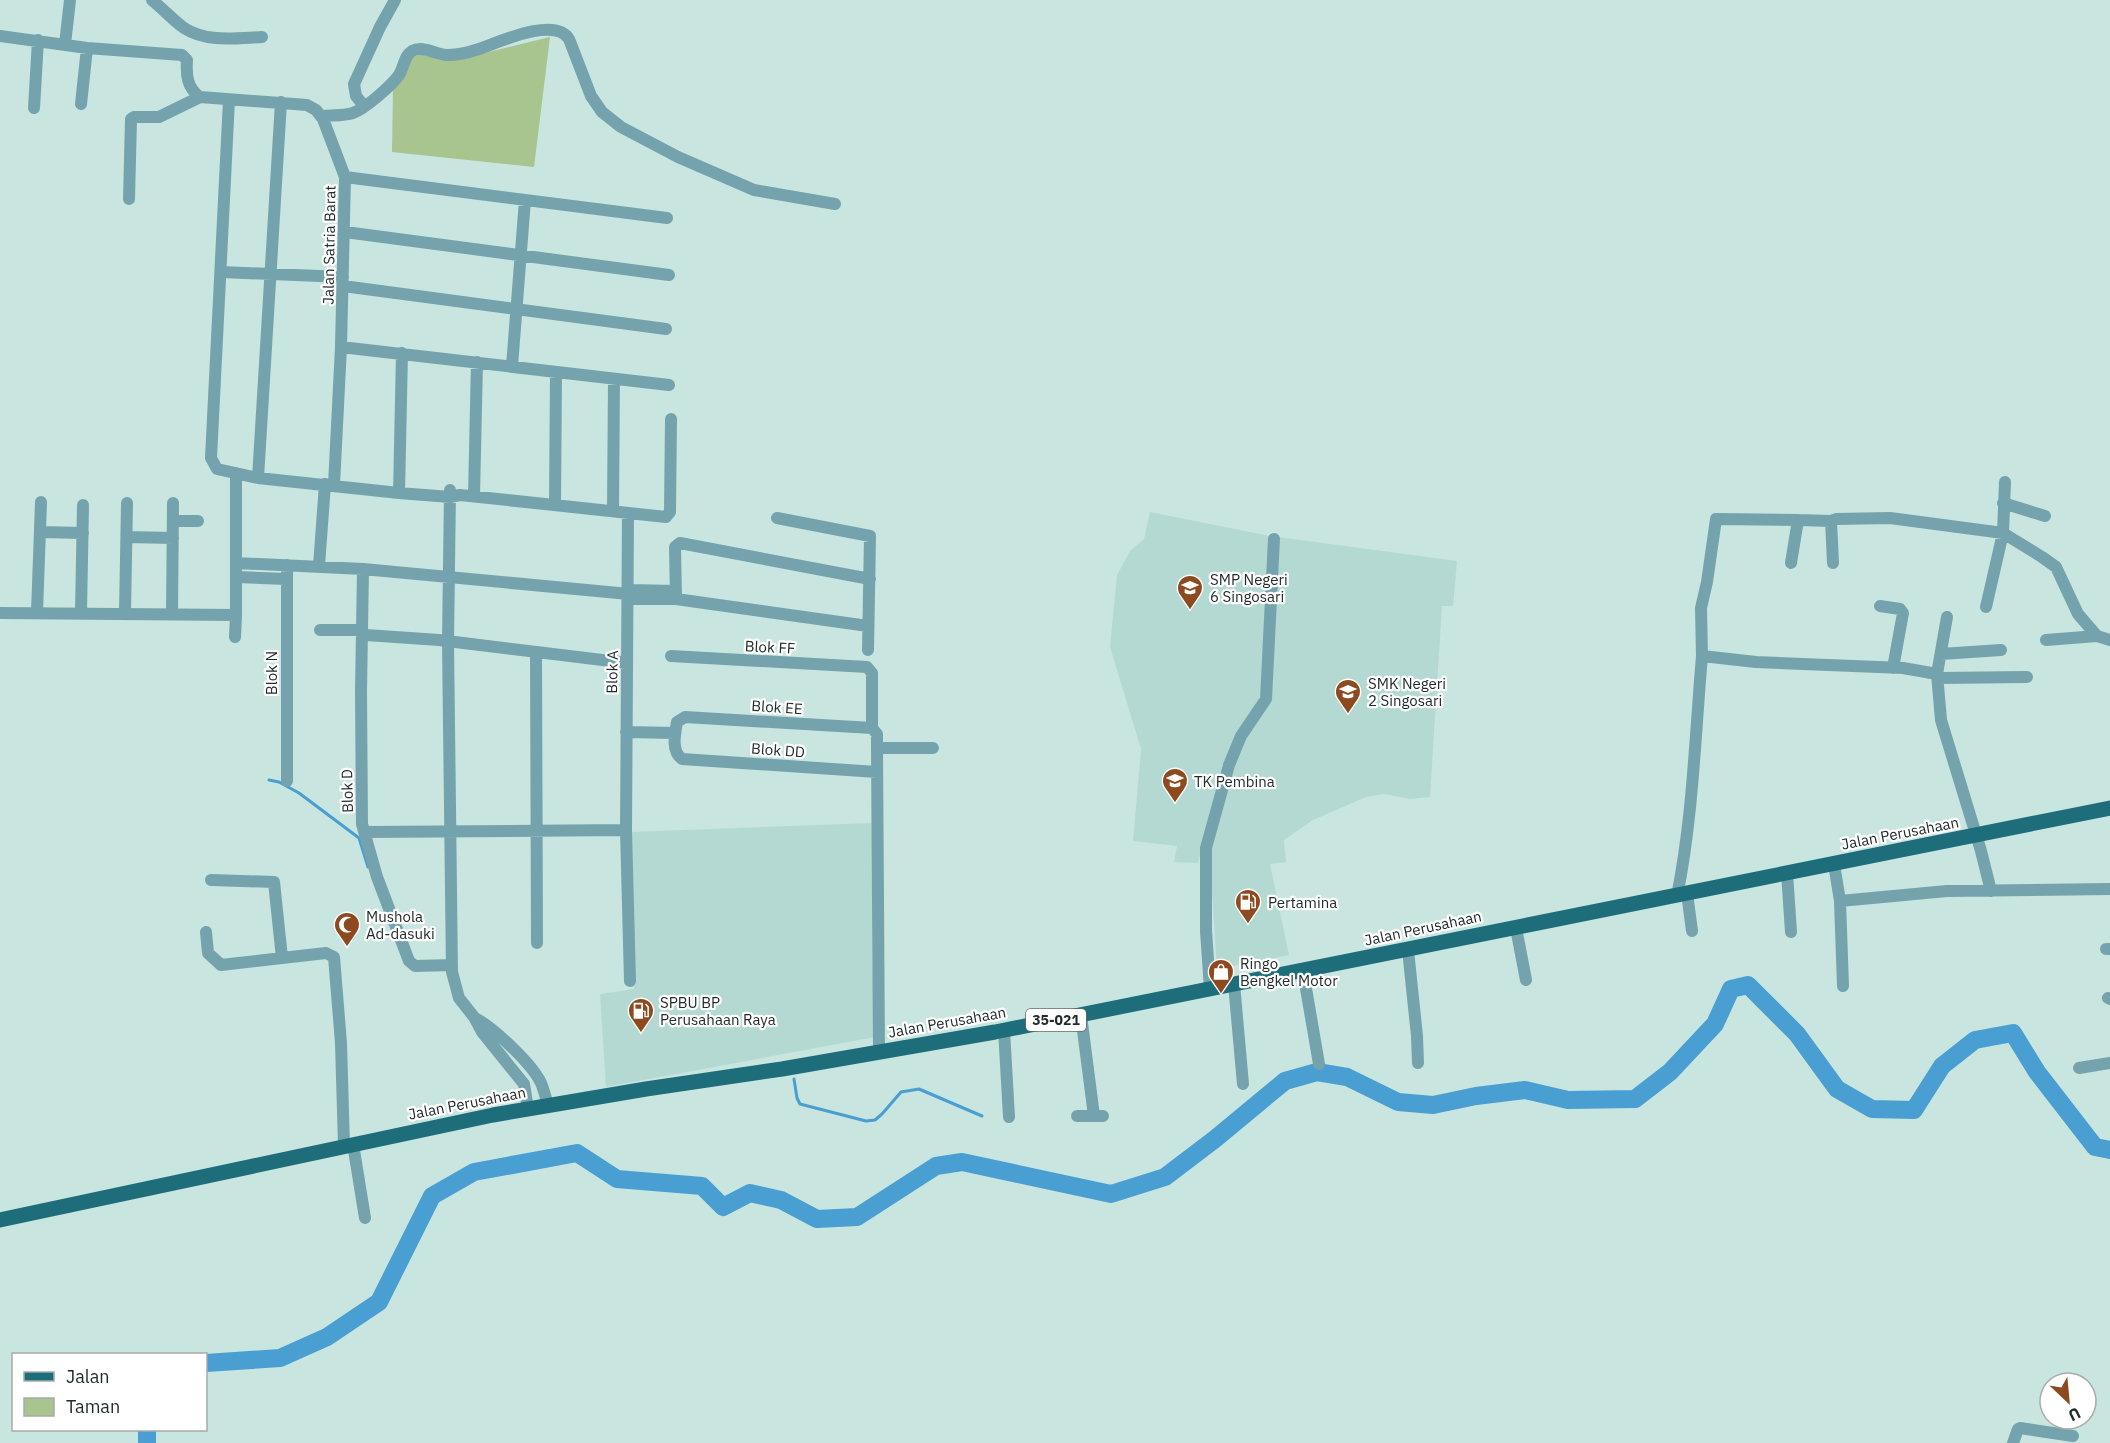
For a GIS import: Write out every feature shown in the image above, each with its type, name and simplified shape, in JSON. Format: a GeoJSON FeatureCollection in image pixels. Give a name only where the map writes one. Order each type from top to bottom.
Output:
{"type":"FeatureCollection","features":[{"type":"Feature","properties":{"kind":"main road","name":"Jalan Perusahaan"},"geometry":{"type":"LineString","coordinates":[[0,1221],[349,1145],[528,1109],[879,1053],[1004,1030],[2110,808]]}},
{"type":"Feature","properties":{"kind":"street"},"geometry":{"type":"LineString","coordinates":[[65,44],[70,0]]}},
{"type":"Feature","properties":{"kind":"street"},"geometry":{"type":"LineString","coordinates":[[152,0],[183,27],[202,36],[262,37]]}},
{"type":"Feature","properties":{"kind":"street"},"geometry":{"type":"LineString","coordinates":[[359,109],[354,84],[395,0]]}},
{"type":"Feature","properties":{"kind":"street"},"geometry":{"type":"LineString","coordinates":[[129,199],[131,119],[159,117],[200,97],[307,105],[327,116],[359,109],[399,76],[407,57],[414,51],[421,49],[456,55],[519,35],[558,30],[566,34],[569,39],[597,106],[621,128],[678,157],[754,190],[835,204]]}},
{"type":"Feature","properties":{"kind":"street"},"geometry":{"type":"LineString","coordinates":[[0,36],[87,48],[182,55],[187,60],[186,70],[189,84],[200,97]]}},
{"type":"Feature","properties":{"kind":"street"},"geometry":{"type":"LineString","coordinates":[[34,108],[38,40]]}},
{"type":"Feature","properties":{"kind":"street"},"geometry":{"type":"LineString","coordinates":[[81,104],[87,48]]}},
{"type":"Feature","properties":{"kind":"street"},"geometry":{"type":"LineString","coordinates":[[229,100],[211,458],[217,469],[258,478],[474,496],[664,517],[670,514],[671,419]]}},
{"type":"Feature","properties":{"kind":"street"},"geometry":{"type":"LineString","coordinates":[[258,478],[281,102]]}},
{"type":"Feature","properties":{"kind":"street","name":"Jalan Satria Barat"},"geometry":{"type":"LineString","coordinates":[[319,566],[330,484],[341,346],[345,232],[345,177],[327,116]]}},
{"type":"Feature","properties":{"kind":"street"},"geometry":{"type":"LineString","coordinates":[[345,177],[667,218]]}},
{"type":"Feature","properties":{"kind":"street"},"geometry":{"type":"LineString","coordinates":[[512,366],[525,200]]}},
{"type":"Feature","properties":{"kind":"street"},"geometry":{"type":"LineString","coordinates":[[345,232],[669,275]]}},
{"type":"Feature","properties":{"kind":"street"},"geometry":{"type":"LineString","coordinates":[[221,272],[272,273],[343,281],[518,309],[666,329]]}},
{"type":"Feature","properties":{"kind":"street"},"geometry":{"type":"LineString","coordinates":[[341,346],[669,385]]}},
{"type":"Feature","properties":{"kind":"street"},"geometry":{"type":"LineString","coordinates":[[397,489],[402,353]]}},
{"type":"Feature","properties":{"kind":"street"},"geometry":{"type":"LineString","coordinates":[[474,496],[477,362]]}},
{"type":"Feature","properties":{"kind":"street"},"geometry":{"type":"LineString","coordinates":[[555,505],[556,372]]}},
{"type":"Feature","properties":{"kind":"street"},"geometry":{"type":"LineString","coordinates":[[614,379],[614,511]]}},
{"type":"Feature","properties":{"kind":"street"},"geometry":{"type":"LineString","coordinates":[[236,474],[236,637]]}},
{"type":"Feature","properties":{"kind":"street"},"geometry":{"type":"LineString","coordinates":[[1986,607],[2003,533],[2005,482]]}},
{"type":"Feature","properties":{"kind":"street"},"geometry":{"type":"LineString","coordinates":[[453,494],[448,578],[452,965],[459,998],[482,1032],[521,1079],[528,1109]]}},
{"type":"Feature","properties":{"kind":"street"},"geometry":{"type":"LineString","coordinates":[[37,612],[41,502]]}},
{"type":"Feature","properties":{"kind":"street"},"geometry":{"type":"LineString","coordinates":[[125,613],[127,503]]}},
{"type":"Feature","properties":{"kind":"street"},"geometry":{"type":"LineString","coordinates":[[172,614],[173,503]]}},
{"type":"Feature","properties":{"kind":"street"},"geometry":{"type":"LineString","coordinates":[[2004,503],[2045,516]]}},
{"type":"Feature","properties":{"kind":"street"},"geometry":{"type":"LineString","coordinates":[[81,612],[83,505]]}},
{"type":"Feature","properties":{"kind":"street","name":"Blok A"},"geometry":{"type":"LineString","coordinates":[[628,514],[626,830],[630,981]]}},
{"type":"Feature","properties":{"kind":"street"},"geometry":{"type":"LineString","coordinates":[[1692,931],[1682,895],[1702,656],[1701,608],[1707,582],[1715,519],[1721,517],[1831,521],[1856,517],[1890,518],[2003,533],[2056,567],[2078,614],[2097,636]]}},
{"type":"Feature","properties":{"kind":"street"},"geometry":{"type":"LineString","coordinates":[[777,518],[869,535],[871,538],[868,650]]}},
{"type":"Feature","properties":{"kind":"street"},"geometry":{"type":"LineString","coordinates":[[173,520],[198,520]]}},
{"type":"Feature","properties":{"kind":"street"},"geometry":{"type":"LineString","coordinates":[[1791,563],[1798,520]]}},
{"type":"Feature","properties":{"kind":"street"},"geometry":{"type":"LineString","coordinates":[[1831,521],[1833,563]]}},
{"type":"Feature","properties":{"kind":"street"},"geometry":{"type":"LineString","coordinates":[[40,532],[83,533]]}},
{"type":"Feature","properties":{"kind":"street"},"geometry":{"type":"LineString","coordinates":[[127,537],[173,538]]}},
{"type":"Feature","properties":{"kind":"street"},"geometry":{"type":"LineString","coordinates":[[1210,989],[1206,931],[1206,848],[1229,765],[1241,736],[1266,699],[1274,539]]}},
{"type":"Feature","properties":{"kind":"street"},"geometry":{"type":"LineString","coordinates":[[676,595],[675,547],[680,543],[870,579]]}},
{"type":"Feature","properties":{"kind":"street"},"geometry":{"type":"LineString","coordinates":[[237,563],[363,569],[629,595],[676,595],[868,626]]}},
{"type":"Feature","properties":{"kind":"street","name":"Blok N"},"geometry":{"type":"LineString","coordinates":[[286,781],[287,565]]}},
{"type":"Feature","properties":{"kind":"street","name":"Blok D"},"geometry":{"type":"LineString","coordinates":[[363,569],[362,824],[377,877],[409,961],[415,966],[452,965]]}},
{"type":"Feature","properties":{"kind":"street"},"geometry":{"type":"LineString","coordinates":[[237,577],[286,579]]}},
{"type":"Feature","properties":{"kind":"street"},"geometry":{"type":"LineString","coordinates":[[1880,606],[1900,609],[1903,613],[1893,668]]}},
{"type":"Feature","properties":{"kind":"street"},"geometry":{"type":"LineString","coordinates":[[0,613],[236,615]]}},
{"type":"Feature","properties":{"kind":"street"},"geometry":{"type":"LineString","coordinates":[[1947,617],[1937,676],[1941,720],[1990,891]]}},
{"type":"Feature","properties":{"kind":"street"},"geometry":{"type":"LineString","coordinates":[[320,630],[357,630],[366,635],[627,663]]}},
{"type":"Feature","properties":{"kind":"street"},"geometry":{"type":"LineString","coordinates":[[2046,640],[2097,636],[2110,640]]}},
{"type":"Feature","properties":{"kind":"street"},"geometry":{"type":"LineString","coordinates":[[1941,654],[2001,650]]}},
{"type":"Feature","properties":{"kind":"street"},"geometry":{"type":"LineString","coordinates":[[536,652],[537,943]]}},
{"type":"Feature","properties":{"kind":"street","name":"Blok FF"},"geometry":{"type":"LineString","coordinates":[[672,656],[867,667],[872,673],[872,728]]}},
{"type":"Feature","properties":{"kind":"street"},"geometry":{"type":"LineString","coordinates":[[1702,656],[1756,662],[1917,669],[1937,676],[2027,677]]}},
{"type":"Feature","properties":{"kind":"street","name":"Blok EE"},"geometry":{"type":"LineString","coordinates":[[675,733],[677,722],[681,718],[872,728]]}},
{"type":"Feature","properties":{"kind":"street"},"geometry":{"type":"LineString","coordinates":[[872,728],[877,734],[879,1053]]}},
{"type":"Feature","properties":{"kind":"street"},"geometry":{"type":"LineString","coordinates":[[626,732],[675,733]]}},
{"type":"Feature","properties":{"kind":"street","name":"Blok DD"},"geometry":{"type":"LineString","coordinates":[[675,733],[675,749],[677,756],[682,759],[877,772]]}},
{"type":"Feature","properties":{"kind":"street"},"geometry":{"type":"LineString","coordinates":[[877,748],[933,748]]}},
{"type":"Feature","properties":{"kind":"street"},"geometry":{"type":"LineString","coordinates":[[365,832],[626,830]]}},
{"type":"Feature","properties":{"kind":"street"},"geometry":{"type":"LineString","coordinates":[[1834,864],[1840,901],[1844,986]]}},
{"type":"Feature","properties":{"kind":"street"},"geometry":{"type":"LineString","coordinates":[[1787,873],[1791,932]]}},
{"type":"Feature","properties":{"kind":"street"},"geometry":{"type":"LineString","coordinates":[[211,880],[274,882],[282,958]]}},
{"type":"Feature","properties":{"kind":"street"},"geometry":{"type":"LineString","coordinates":[[1840,901],[1912,893],[2110,889]]}},
{"type":"Feature","properties":{"kind":"street"},"geometry":{"type":"LineString","coordinates":[[1516,928],[1526,980]]}},
{"type":"Feature","properties":{"kind":"street"},"geometry":{"type":"LineString","coordinates":[[206,932],[208,953],[218,964],[236,964],[326,953],[334,957],[349,1145],[365,1218]]}},
{"type":"Feature","properties":{"kind":"street"},"geometry":{"type":"LineString","coordinates":[[1408,950],[1415,1004],[1418,1063]]}},
{"type":"Feature","properties":{"kind":"street"},"geometry":{"type":"LineString","coordinates":[[1303,971],[1319,1064]]}},
{"type":"Feature","properties":{"kind":"street"},"geometry":{"type":"LineString","coordinates":[[1234,984],[1243,1084]]}},
{"type":"Feature","properties":{"kind":"street"},"geometry":{"type":"LineString","coordinates":[[1077,1116],[1098,1116],[1081,1015]]}},
{"type":"Feature","properties":{"kind":"street"},"geometry":{"type":"LineString","coordinates":[[474,1017],[489,1025],[534,1072],[541,1084],[548,1106]]}},
{"type":"Feature","properties":{"kind":"street"},"geometry":{"type":"LineString","coordinates":[[1004,1030],[1009,1118]]}},
{"type":"Feature","properties":{"kind":"street"},"geometry":{"type":"LineString","coordinates":[[2079,1068],[2110,1064]]}},
{"type":"Feature","properties":{"kind":"street"},"geometry":{"type":"LineString","coordinates":[[2013,1443],[2020,1428],[2073,1436]]}},
{"type":"Feature","properties":{"kind":"shaded area","name":"SMP Negeri 6 Singosari"},"geometry":{"type":"Polygon","coordinates":[[[1150,512],[1270,536],[1262,688],[1259,700],[1234,740],[1222,766],[1198,863],[1174,862],[1177,846],[1133,841],[1141,749],[1110,647],[1117,575],[1130,551],[1144,539],[1150,512]]]}},
{"type":"Feature","properties":{"kind":"shaded area","name":"SMK Negeri 2 Singosari"},"geometry":{"type":"Polygon","coordinates":[[[1278,537],[1457,561],[1453,606],[1442,606],[1430,797],[1410,799],[1384,794],[1366,797],[1313,820],[1284,840],[1286,862],[1270,864],[1289,955],[1217,969],[1210,861],[1213,834],[1238,754],[1254,724],[1268,706],[1278,537]]]}},
{"type":"Feature","properties":{"kind":"shaded area"},"geometry":{"type":"Polygon","coordinates":[[[873,823],[872,947],[875,1037],[606,1087],[600,994],[634,989],[630,832],[873,823]]]}},
{"type":"Feature","properties":{"kind":"green space"},"geometry":{"type":"Polygon","coordinates":[[[550,37],[534,167],[392,152],[393,88],[413,57],[421,54],[459,59],[550,37]]]}},
{"type":"Feature","properties":{"kind":"waterway"},"geometry":{"type":"LineString","coordinates":[[269,780],[279,782],[299,793],[359,838],[368,867]]}},
{"type":"Feature","properties":{"kind":"waterway"},"geometry":{"type":"LineString","coordinates":[[207,1363],[280,1358],[327,1337],[379,1302],[432,1196],[474,1172],[577,1153],[617,1179],[702,1186],[723,1207],[750,1193],[781,1200],[817,1219],[857,1217],[936,1166],[962,1162],[1111,1194],[1165,1177],[1285,1081],[1317,1072],[1347,1077],[1398,1102],[1433,1105],[1476,1096],[1525,1090],[1568,1100],[1635,1099],[1670,1072],[1715,1024],[1731,989],[1748,985],[1797,1034],[1837,1089],[1872,1109],[1914,1110],[1942,1066],[1975,1040],[2013,1033],[2037,1072],[2095,1147],[2110,1150]]}},
{"type":"Feature","properties":{"kind":"waterway"},"geometry":{"type":"LineString","coordinates":[[794,1079],[800,1104],[866,1121],[875,1120],[901,1092],[919,1089],[982,1116]]}},
{"type":"Feature","properties":{"kind":"waterway"},"geometry":{"type":"LineString","coordinates":[[147,1431],[147,1443]]}},
{"type":"Feature","properties":{"kind":"place","name":"SMP Negeri 6 Singosari"},"geometry":{"type":"Point","coordinates":[1190,611]}},
{"type":"Feature","properties":{"kind":"place","name":"SMK Negeri 2 Singosari"},"geometry":{"type":"Point","coordinates":[1348,715]}},
{"type":"Feature","properties":{"kind":"place","name":"TK Pembina"},"geometry":{"type":"Point","coordinates":[1175,804]}},
{"type":"Feature","properties":{"kind":"place","name":"Pertamina"},"geometry":{"type":"Point","coordinates":[1248,925]}},
{"type":"Feature","properties":{"kind":"place","name":"Mushola Ad-dasuki"},"geometry":{"type":"Point","coordinates":[347,948]}},
{"type":"Feature","properties":{"kind":"place","name":"Ringo Bengkel Motor"},"geometry":{"type":"Point","coordinates":[1221,995]}},
{"type":"Feature","properties":{"kind":"place","name":"SPBU BP Perusahaan Raya"},"geometry":{"type":"Point","coordinates":[641,1034]}}]}
